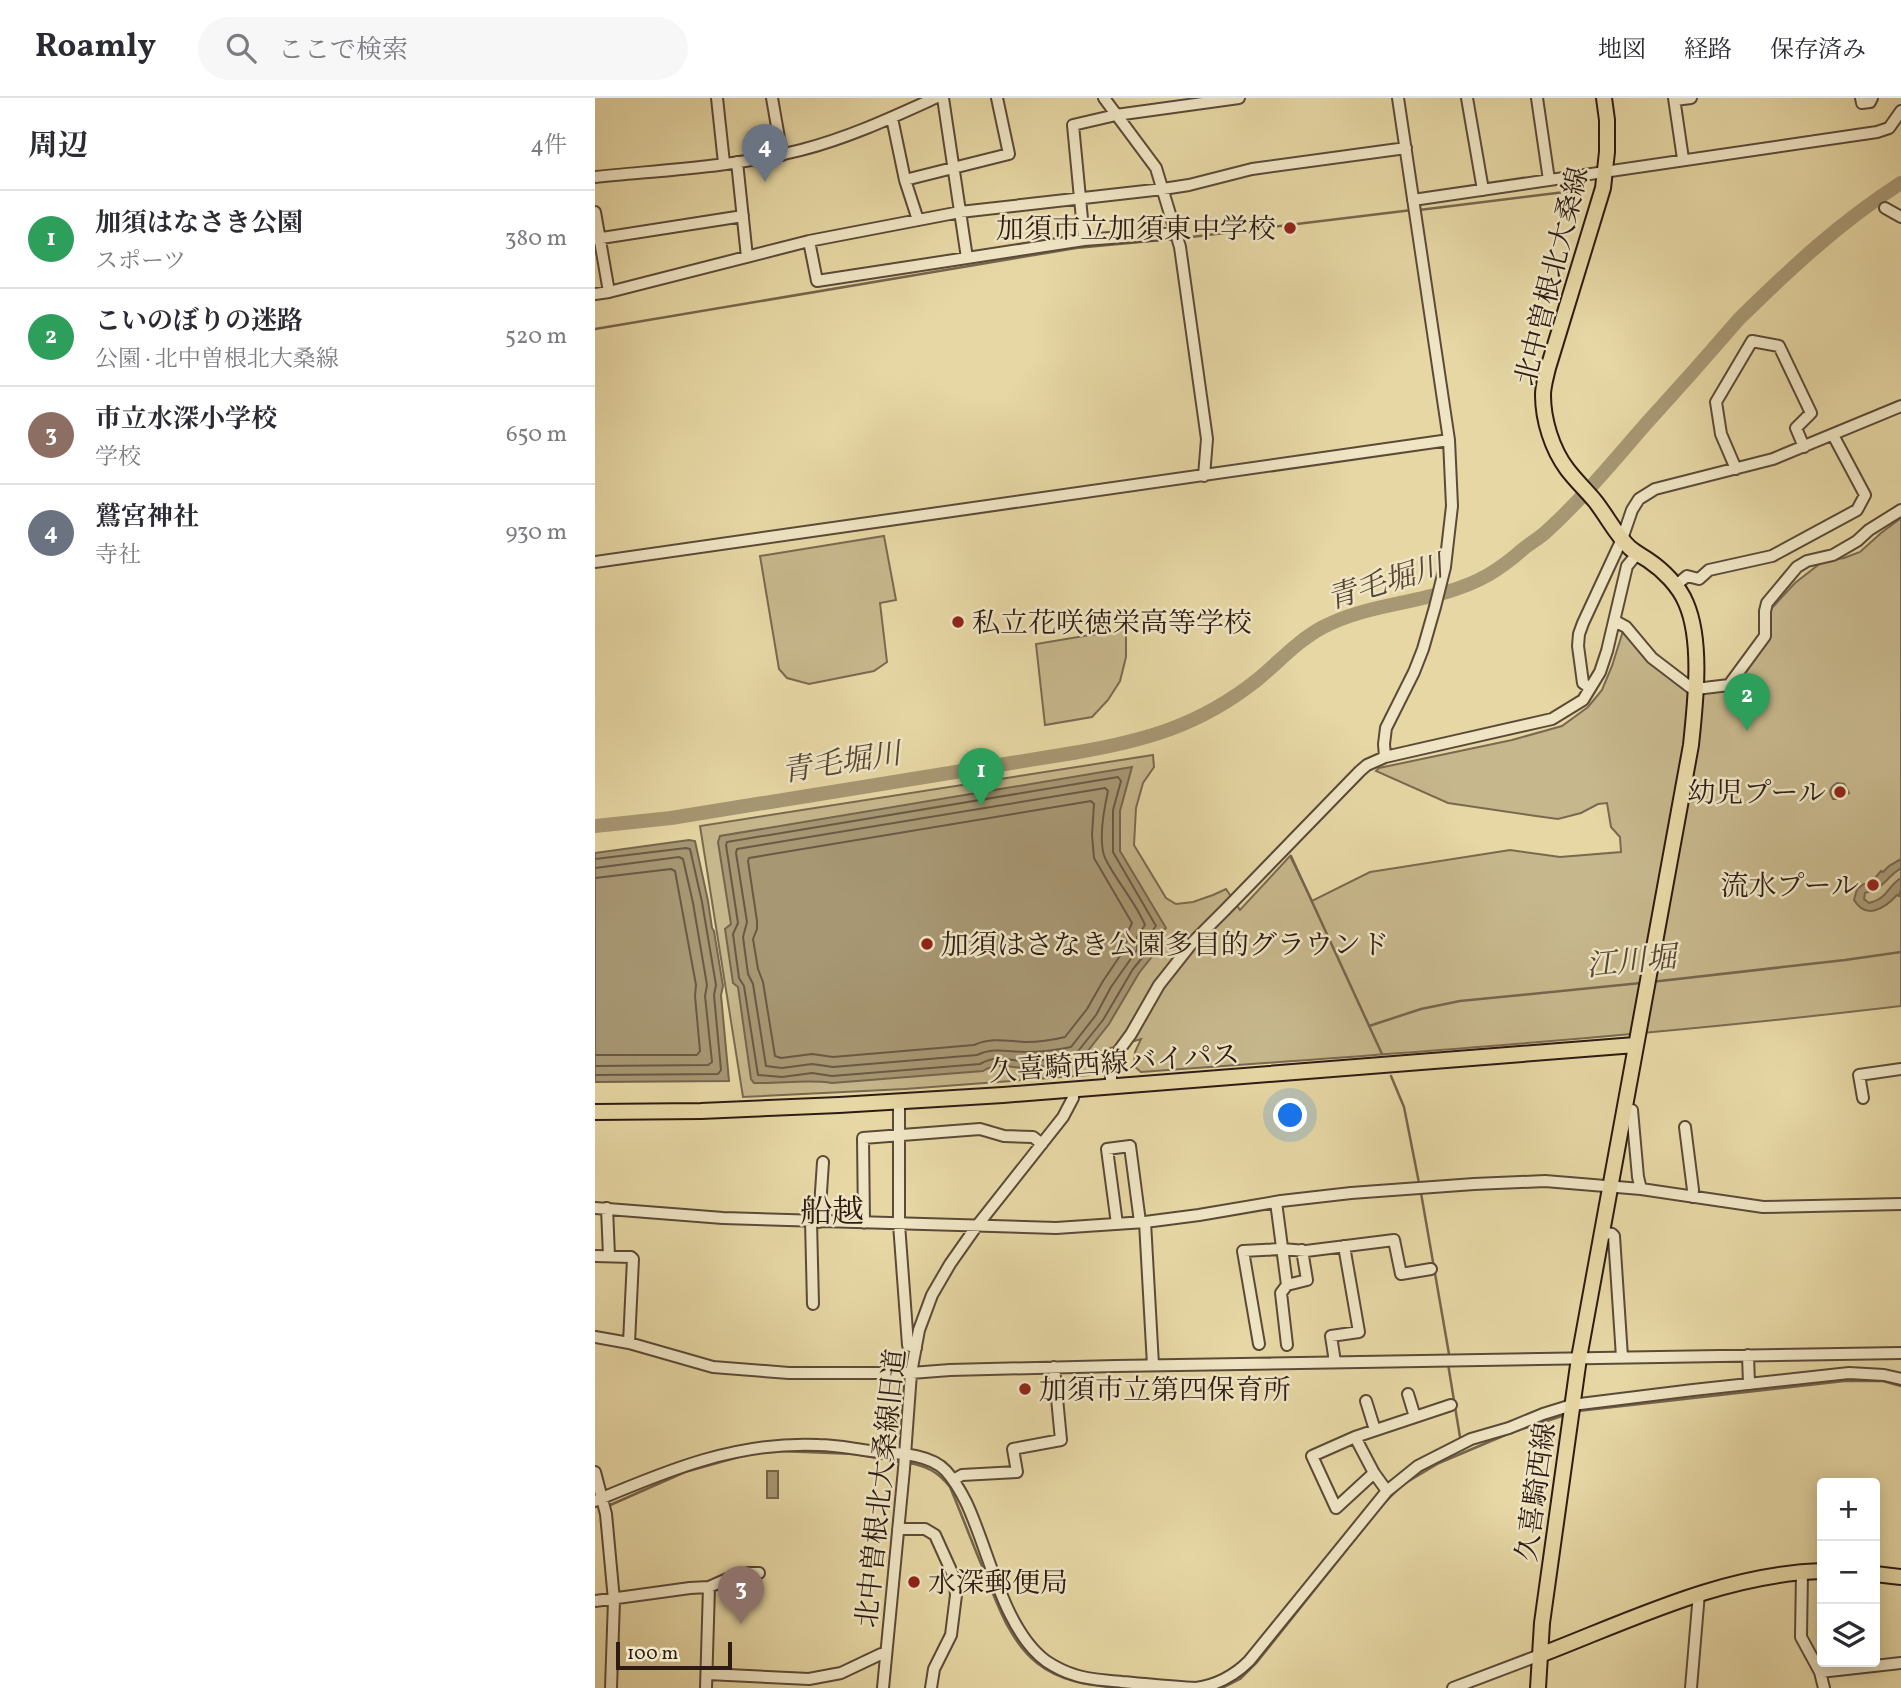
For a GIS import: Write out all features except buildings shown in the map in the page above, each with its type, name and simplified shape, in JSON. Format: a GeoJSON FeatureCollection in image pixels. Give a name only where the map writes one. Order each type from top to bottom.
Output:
{"type":"FeatureCollection","features":[{"type":"Feature","properties":{"kind":"main road","name":"北中曽根北大桑線"},"geometry":{"type":"LineString","coordinates":[[1604,98],[1607,120],[1603,188],[1554,344],[1543,394],[1549,433],[1561,462],[1595,501],[1622,538],[1637,554],[1660,569],[1675,586],[1686,603],[1696,652],[1691,746],[1635,1045]]}},
{"type":"Feature","properties":{"kind":"main road","name":"久喜騎西線バイパス"},"geometry":{"type":"LineString","coordinates":[[595,1112],[701,1111],[899,1101],[1635,1045]]}},
{"type":"Feature","properties":{"kind":"main road","name":"久喜騎西線"},"geometry":{"type":"LineString","coordinates":[[1540,1655],[1542,1623],[1579,1358],[1635,1045]]}},
{"type":"Feature","properties":{"kind":"main road"},"geometry":{"type":"LineString","coordinates":[[1538,1688],[1540,1655],[1699,1593],[1758,1578],[1817,1571]]}},
{"type":"Feature","properties":{"kind":"main road"},"geometry":{"type":"LineString","coordinates":[[1880,1575],[1901,1577]]}},
{"type":"Feature","properties":{"kind":"street"},"geometry":{"type":"LineString","coordinates":[[717,98],[724,163]]}},
{"type":"Feature","properties":{"kind":"street"},"geometry":{"type":"LineString","coordinates":[[772,98],[782,155]]}},
{"type":"Feature","properties":{"kind":"street"},"geometry":{"type":"LineString","coordinates":[[595,177],[782,155],[842,138],[935,98]]}},
{"type":"Feature","properties":{"kind":"street"},"geometry":{"type":"LineString","coordinates":[[943,98],[967,258]]}},
{"type":"Feature","properties":{"kind":"street"},"geometry":{"type":"LineString","coordinates":[[905,180],[1009,154],[997,98]]}},
{"type":"Feature","properties":{"kind":"street"},"geometry":{"type":"LineString","coordinates":[[1104,98],[1156,168],[1180,247],[1207,439],[1204,476]]}},
{"type":"Feature","properties":{"kind":"street"},"geometry":{"type":"LineString","coordinates":[[1084,240],[1073,125],[1194,101],[1239,98]]}},
{"type":"Feature","properties":{"kind":"street"},"geometry":{"type":"LineString","coordinates":[[1385,757],[1386,728],[1414,672],[1435,607],[1445,567],[1452,506],[1449,440],[1398,98]]}},
{"type":"Feature","properties":{"kind":"street"},"geometry":{"type":"LineString","coordinates":[[1467,98],[1483,190]]}},
{"type":"Feature","properties":{"kind":"street"},"geometry":{"type":"LineString","coordinates":[[1537,98],[1549,180]]}},
{"type":"Feature","properties":{"kind":"street"},"geometry":{"type":"LineString","coordinates":[[1683,159],[1674,99],[1691,98]]}},
{"type":"Feature","properties":{"kind":"street"},"geometry":{"type":"LineString","coordinates":[[1861,98],[1862,103],[1870,102],[1873,98]]}},
{"type":"Feature","properties":{"kind":"street"},"geometry":{"type":"LineString","coordinates":[[1413,200],[1877,132],[1889,128],[1901,111]]}},
{"type":"Feature","properties":{"kind":"street"},"geometry":{"type":"LineString","coordinates":[[892,118],[905,180],[918,220]]}},
{"type":"Feature","properties":{"kind":"street"},"geometry":{"type":"LineString","coordinates":[[595,294],[809,241],[960,212],[1163,189],[1244,170],[1406,148]]}},
{"type":"Feature","properties":{"kind":"street"},"geometry":{"type":"LineString","coordinates":[[737,162],[747,257]]}},
{"type":"Feature","properties":{"kind":"street"},"geometry":{"type":"LineString","coordinates":[[1885,208],[1901,218]]}},
{"type":"Feature","properties":{"kind":"street"},"geometry":{"type":"LineString","coordinates":[[595,212],[597,238],[609,292]]}},
{"type":"Feature","properties":{"kind":"street"},"geometry":{"type":"LineString","coordinates":[[597,238],[743,216]]}},
{"type":"Feature","properties":{"kind":"street"},"geometry":{"type":"LineString","coordinates":[[809,241],[817,281],[1084,240],[1176,233]]}},
{"type":"Feature","properties":{"kind":"street"},"geometry":{"type":"LineString","coordinates":[[1736,469],[1721,434],[1716,402],[1752,341],[1779,346],[1811,412],[1796,428],[1804,447]]}},
{"type":"Feature","properties":{"kind":"street"},"geometry":{"type":"LineString","coordinates":[[1590,688],[1584,683],[1581,674],[1579,634],[1636,503],[1650,491],[1773,459],[1901,407]]}},
{"type":"Feature","properties":{"kind":"street"},"geometry":{"type":"LineString","coordinates":[[1675,586],[1687,576],[1699,579],[1709,570],[1772,556],[1857,510],[1865,495],[1833,435]]}},
{"type":"Feature","properties":{"kind":"street"},"geometry":{"type":"LineString","coordinates":[[595,562],[1449,440]]}},
{"type":"Feature","properties":{"kind":"street"},"geometry":{"type":"LineString","coordinates":[[1615,621],[1626,627],[1652,658],[1690,687],[1696,689],[1729,685],[1765,636],[1767,603],[1797,567],[1807,561],[1833,555],[1901,510]]}},
{"type":"Feature","properties":{"kind":"street"},"geometry":{"type":"LineString","coordinates":[[1111,1086],[1111,1066],[1120,1049],[1159,985],[1193,942],[1367,765],[1385,757],[1552,719],[1583,699],[1600,672],[1627,566],[1637,554]]}},
{"type":"Feature","properties":{"kind":"street"},"geometry":{"type":"LineString","coordinates":[[1863,1098],[1859,1075],[1901,1069]]}},
{"type":"Feature","properties":{"kind":"street","name":"北中曽根北大桑線旧道"},"geometry":{"type":"LineString","coordinates":[[883,1688],[911,1373],[919,1330],[932,1295],[950,1264],[1070,1107],[1073,1089]]}},
{"type":"Feature","properties":{"kind":"street"},"geometry":{"type":"LineString","coordinates":[[899,1101],[899,1224],[908,1345],[916,1348]]}},
{"type":"Feature","properties":{"kind":"street"},"geometry":{"type":"LineString","coordinates":[[1632,1110],[1641,1189]]}},
{"type":"Feature","properties":{"kind":"street"},"geometry":{"type":"LineString","coordinates":[[1685,1127],[1692,1197]]}},
{"type":"Feature","properties":{"kind":"street"},"geometry":{"type":"LineString","coordinates":[[864,1223],[863,1138],[980,1129],[1004,1136],[1033,1137],[1042,1144]]}},
{"type":"Feature","properties":{"kind":"street"},"geometry":{"type":"LineString","coordinates":[[1117,1224],[1107,1149],[1130,1146],[1142,1222],[1153,1365]]}},
{"type":"Feature","properties":{"kind":"street"},"geometry":{"type":"LineString","coordinates":[[813,1304],[815,1221],[823,1162]]}},
{"type":"Feature","properties":{"kind":"street"},"geometry":{"type":"LineString","coordinates":[[609,1256],[601,1208],[723,1218],[1056,1228],[1142,1222],[1351,1193],[1545,1181],[1641,1189],[1748,1206],[1779,1208],[1901,1203]]}},
{"type":"Feature","properties":{"kind":"street"},"geometry":{"type":"LineString","coordinates":[[1276,1202],[1287,1285]]}},
{"type":"Feature","properties":{"kind":"street"},"geometry":{"type":"LineString","coordinates":[[1601,1232],[1614,1236],[1622,1357]]}},
{"type":"Feature","properties":{"kind":"street"},"geometry":{"type":"LineString","coordinates":[[1259,1344],[1243,1251],[1302,1250],[1394,1240],[1401,1274],[1431,1269]]}},
{"type":"Feature","properties":{"kind":"street"},"geometry":{"type":"LineString","coordinates":[[1335,1362],[1331,1336],[1359,1332],[1345,1246]]}},
{"type":"Feature","properties":{"kind":"street"},"geometry":{"type":"LineString","coordinates":[[1287,1345],[1281,1293],[1287,1285],[1307,1280],[1302,1250]]}},
{"type":"Feature","properties":{"kind":"street"},"geometry":{"type":"LineString","coordinates":[[595,1256],[633,1259],[629,1343]]}},
{"type":"Feature","properties":{"kind":"street"},"geometry":{"type":"LineString","coordinates":[[595,1337],[629,1343],[713,1367],[789,1373],[911,1373],[1054,1367],[1901,1353]]}},
{"type":"Feature","properties":{"kind":"street"},"geometry":{"type":"LineString","coordinates":[[1748,1355],[1749,1384]]}},
{"type":"Feature","properties":{"kind":"street"},"geometry":{"type":"LineString","coordinates":[[953,1480],[963,1475],[1017,1472],[1013,1449],[1061,1440],[1054,1367]]}},
{"type":"Feature","properties":{"kind":"street"},"geometry":{"type":"LineString","coordinates":[[602,1503],[710,1457],[766,1446],[819,1445],[905,1454],[932,1462],[941,1466],[953,1480],[967,1504],[1006,1603],[1022,1636],[1039,1655],[1057,1668],[1075,1675],[1101,1680],[1196,1688],[1227,1679],[1249,1661],[1387,1491],[1418,1466],[1471,1439],[1543,1414],[1749,1384],[1849,1373],[1901,1379]]}},
{"type":"Feature","properties":{"kind":"street"},"geometry":{"type":"LineString","coordinates":[[1408,1394],[1415,1417]]}},
{"type":"Feature","properties":{"kind":"street"},"geometry":{"type":"LineString","coordinates":[[1366,1401],[1375,1430]]}},
{"type":"Feature","properties":{"kind":"street"},"geometry":{"type":"LineString","coordinates":[[1374,1473],[1336,1508],[1312,1456],[1355,1437],[1451,1405]]}},
{"type":"Feature","properties":{"kind":"street"},"geometry":{"type":"LineString","coordinates":[[1355,1437],[1387,1491]]}},
{"type":"Feature","properties":{"kind":"street"},"geometry":{"type":"LineString","coordinates":[[595,1472],[602,1503],[614,1600],[611,1688]]}},
{"type":"Feature","properties":{"kind":"street"},"geometry":{"type":"LineString","coordinates":[[898,1529],[925,1529],[935,1535],[954,1577],[957,1595],[951,1635],[934,1669],[931,1688]]}},
{"type":"Feature","properties":{"kind":"street"},"geometry":{"type":"LineString","coordinates":[[1802,1572],[1801,1637],[1820,1672],[1824,1688]]}},
{"type":"Feature","properties":{"kind":"street"},"geometry":{"type":"LineString","coordinates":[[595,1601],[709,1587],[734,1576],[759,1573]]}},
{"type":"Feature","properties":{"kind":"street"},"geometry":{"type":"LineString","coordinates":[[706,1688],[709,1587]]}},
{"type":"Feature","properties":{"kind":"street"},"geometry":{"type":"LineString","coordinates":[[1691,1688],[1699,1593]]}},
{"type":"Feature","properties":{"kind":"street"},"geometry":{"type":"LineString","coordinates":[[708,1674],[809,1679],[841,1673],[881,1654],[886,1655]]}},
{"type":"Feature","properties":{"kind":"street"},"geometry":{"type":"LineString","coordinates":[[1453,1688],[1540,1655]]}},
{"type":"Feature","properties":{"kind":"street"},"geometry":{"type":"LineString","coordinates":[[1820,1672],[1901,1663]]}},
{"type":"Feature","properties":{"kind":"street"},"geometry":{"type":"LineString","coordinates":[[1486,1675],[1489,1688]]}},
{"type":"Feature","properties":{"kind":"shaded area"},"geometry":{"type":"Polygon","coordinates":[[[1901,518],[1901,1006],[1617,1035],[1141,1072],[1134,1066],[1135,1052],[1141,1039],[1110,1048],[1089,1075],[905,1089],[743,1097],[700,826],[1153,755],[1154,767],[1143,783],[1136,808],[1134,845],[1166,898],[1176,904],[1193,902],[1226,889],[1240,910],[1290,856],[1312,901],[1370,872],[1510,850],[1560,857],[1621,852],[1620,837],[1611,827],[1607,803],[1558,819],[1536,816],[1448,803],[1376,771],[1379,768],[1512,740],[1562,726],[1588,707],[1602,690],[1623,631],[1687,691],[1730,688],[1768,638],[1770,610],[1795,583],[1822,562],[1860,552],[1901,518]]]}},
{"type":"Feature","properties":{"kind":"shaded area"},"geometry":{"type":"Polygon","coordinates":[[[884,536],[896,600],[880,603],[887,662],[874,671],[809,684],[787,678],[779,669],[760,556],[884,536]]]}},
{"type":"Feature","properties":{"kind":"shaded area"},"geometry":{"type":"Polygon","coordinates":[[[1126,629],[1126,657],[1120,681],[1108,700],[1092,717],[1045,725],[1036,644],[1126,629]]]}},
{"type":"Feature","properties":{"kind":"water","name":"加須はさなき公園多目的グラウンド"},"geometry":{"type":"Polygon","coordinates":[[[1132,767],[1120,811],[1120,851],[1166,928],[1152,941],[1154,954],[1139,973],[1109,1024],[1079,1062],[1027,1068],[999,1066],[983,1071],[832,1083],[754,1083],[751,1079],[738,987],[733,983],[725,929],[731,924],[718,842],[720,836],[1132,767]]]}},
{"type":"Feature","properties":{"kind":"water","name":"幼児プール"},"geometry":{"type":"Polygon","coordinates":[[[1837,783],[1844,784],[1849,793],[1833,799],[1830,790],[1837,783]]]}},
{"type":"Feature","properties":{"kind":"water"},"geometry":{"type":"Polygon","coordinates":[[[695,841],[714,931],[723,986],[721,995],[729,1081],[595,1082],[595,853],[695,841]]]}},
{"type":"Feature","properties":{"kind":"water","name":"流水プール"},"geometry":{"type":"Polygon","coordinates":[[[1901,859],[1901,868],[1881,886],[1865,893],[1864,899],[1869,903],[1876,901],[1901,878],[1899,896],[1875,910],[1864,910],[1859,906],[1854,900],[1857,889],[1864,884],[1870,884],[1881,871],[1901,859]]]}},
{"type":"Feature","properties":{"kind":"water"},"geometry":{"type":"Polygon","coordinates":[[[767,1471],[778,1471],[778,1498],[767,1498],[767,1471]]]}},
{"type":"Feature","properties":{"kind":"waterway","name":"青毛堀川"},"geometry":{"type":"LineString","coordinates":[[595,826],[671,818],[1073,753],[1147,737],[1192,720],[1235,696],[1296,645],[1323,627],[1364,612],[1448,592],[1488,575],[1544,534],[1573,506],[1739,319],[1836,230],[1901,183]]}},
{"type":"Feature","properties":{"kind":"waterway"},"geometry":{"type":"LineString","coordinates":[[1419,210],[1573,191]]}},
{"type":"Feature","properties":{"kind":"waterway"},"geometry":{"type":"LineString","coordinates":[[1183,238],[1412,210]]}},
{"type":"Feature","properties":{"kind":"waterway"},"geometry":{"type":"LineString","coordinates":[[595,329],[1076,248],[1172,239]]}},
{"type":"Feature","properties":{"kind":"waterway"},"geometry":{"type":"LineString","coordinates":[[1291,856],[1382,1054]]}},
{"type":"Feature","properties":{"kind":"waterway","name":"江川堀"},"geometry":{"type":"LineString","coordinates":[[1651,982],[1901,952]]}},
{"type":"Feature","properties":{"kind":"waterway","name":"江川堀"},"geometry":{"type":"LineString","coordinates":[[1369,1026],[1421,1009],[1460,1001],[1641,983]]}},
{"type":"Feature","properties":{"kind":"waterway"},"geometry":{"type":"LineString","coordinates":[[1391,1076],[1404,1107],[1419,1183]]}},
{"type":"Feature","properties":{"kind":"waterway"},"geometry":{"type":"LineString","coordinates":[[1421,1193],[1449,1354]]}},
{"type":"Feature","properties":{"kind":"waterway"},"geometry":{"type":"LineString","coordinates":[[1448,1364],[1460,1437]]}},
{"type":"Feature","properties":{"kind":"waterway"},"geometry":{"type":"LineString","coordinates":[[1578,1411],[1844,1381],[1883,1381],[1901,1386]]}},
{"type":"Feature","properties":{"kind":"waterway"},"geometry":{"type":"LineString","coordinates":[[1384,1503],[1402,1485],[1439,1463],[1510,1433],[1565,1415]]}},
{"type":"Feature","properties":{"kind":"waterway"},"geometry":{"type":"LineString","coordinates":[[780,1451],[855,1454],[900,1462]]}},
{"type":"Feature","properties":{"kind":"waterway"},"geometry":{"type":"LineString","coordinates":[[608,1506],[685,1472],[742,1456]]}},
{"type":"Feature","properties":{"kind":"waterway"},"geometry":{"type":"LineString","coordinates":[[909,1463],[932,1470],[950,1487],[1004,1619],[1027,1654],[1046,1669],[1066,1678],[1086,1684],[1118,1688]]}},
{"type":"Feature","properties":{"kind":"waterway"},"geometry":{"type":"LineString","coordinates":[[1222,1688],[1240,1679],[1257,1662],[1371,1519]]}},
{"type":"Feature","properties":{"kind":"place","name":"鷲宮神社"},"geometry":{"type":"Point","coordinates":[765,182]}},
{"type":"Feature","properties":{"kind":"place","name":"加須市立加須東中学校"},"geometry":{"type":"Point","coordinates":[1290,228]}},
{"type":"Feature","properties":{"kind":"place","name":"私立花咲徳栄高等学校"},"geometry":{"type":"Point","coordinates":[958,622]}},
{"type":"Feature","properties":{"kind":"place","name":"こいのぼりの迷路"},"geometry":{"type":"Point","coordinates":[1747,731]}},
{"type":"Feature","properties":{"kind":"place","name":"幼児プール"},"geometry":{"type":"Point","coordinates":[1840,792]}},
{"type":"Feature","properties":{"kind":"place","name":"加須はなさき公園"},"geometry":{"type":"Point","coordinates":[981,806]}},
{"type":"Feature","properties":{"kind":"place","name":"流水プール"},"geometry":{"type":"Point","coordinates":[1873,885]}},
{"type":"Feature","properties":{"kind":"place","name":"加須はさなき公園多目的グラウンド"},"geometry":{"type":"Point","coordinates":[927,944]}},
{"type":"Feature","properties":{"kind":"place","name":"加須市立第四保育所"},"geometry":{"type":"Point","coordinates":[1025,1389]}},
{"type":"Feature","properties":{"kind":"place","name":"水深郵便局"},"geometry":{"type":"Point","coordinates":[914,1582]}},
{"type":"Feature","properties":{"kind":"place","name":"市立水深小学校"},"geometry":{"type":"Point","coordinates":[741,1624]}},
{"type":"Feature","properties":{"kind":"district","name":"船越"},"geometry":{"type":"Point","coordinates":[832,1211]}}]}
